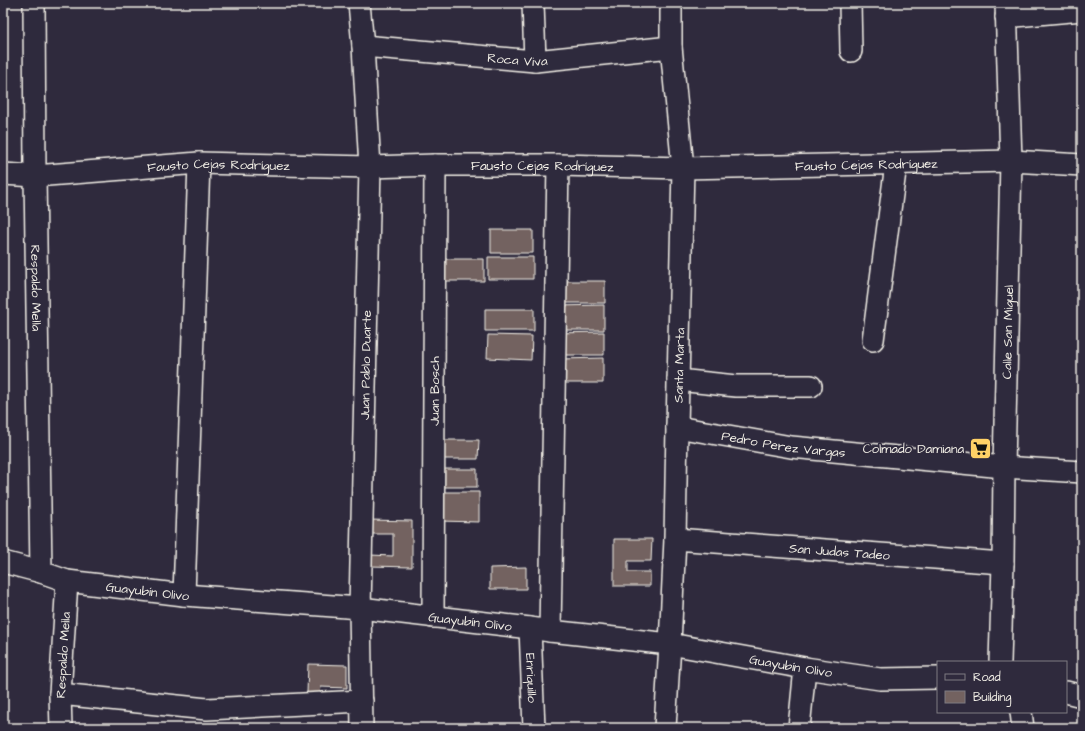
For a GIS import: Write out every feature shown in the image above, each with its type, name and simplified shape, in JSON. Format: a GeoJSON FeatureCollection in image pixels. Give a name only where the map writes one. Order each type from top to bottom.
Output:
{"type":"FeatureCollection","features":[{"type":"Feature","properties":{"kind":"street","name":"Respaldo Mella"},"geometry":{"type":"LineString","coordinates":[[34,3],[40,572]]}},
{"type":"Feature","properties":{"kind":"street","name":"Juan Pablo Duarte"},"geometry":{"type":"LineString","coordinates":[[359,3],[370,167],[360,608],[362,728]]}},
{"type":"Feature","properties":{"kind":"street"},"geometry":{"type":"LineString","coordinates":[[533,3],[535,61]]}},
{"type":"Feature","properties":{"kind":"street","name":"Santa Marta"},"geometry":{"type":"LineString","coordinates":[[665,728],[675,539],[676,427],[683,168],[671,47],[671,3]]}},
{"type":"Feature","properties":{"kind":"street"},"geometry":{"type":"LineString","coordinates":[[850,3],[851,51]]}},
{"type":"Feature","properties":{"kind":"street"},"geometry":{"type":"LineString","coordinates":[[1006,10],[1082,10]]}},
{"type":"Feature","properties":{"kind":"street","name":"Calle San Miguel"},"geometry":{"type":"LineString","coordinates":[[1000,661],[1012,161],[1006,10]]}},
{"type":"Feature","properties":{"kind":"street","name":"Roca Viva"},"geometry":{"type":"LineString","coordinates":[[363,46],[535,61],[671,47]]}},
{"type":"Feature","properties":{"kind":"street","name":"Fausto Cejas Rodríguez"},"geometry":{"type":"LineString","coordinates":[[3,174],[35,176],[199,163],[370,167],[434,165],[558,165],[683,168],[1012,161],[1082,165]]}},
{"type":"Feature","properties":{"kind":"street"},"geometry":{"type":"LineString","coordinates":[[184,594],[199,163]]}},
{"type":"Feature","properties":{"kind":"street"},"geometry":{"type":"LineString","coordinates":[[873,340],[896,164]]}},
{"type":"Feature","properties":{"kind":"street","name":"Juan Bosch"},"geometry":{"type":"LineString","coordinates":[[432,617],[434,165]]}},
{"type":"Feature","properties":{"kind":"street"},"geometry":{"type":"LineString","coordinates":[[550,631],[558,165]]}},
{"type":"Feature","properties":{"kind":"street"},"geometry":{"type":"LineString","coordinates":[[678,380],[736,386],[811,386]]}},
{"type":"Feature","properties":{"kind":"street","name":"Pedro Perez Vargas"},"geometry":{"type":"LineString","coordinates":[[676,427],[791,447],[1004,467],[1082,472]]}},
{"type":"Feature","properties":{"kind":"street","name":"San Judas Tadeo"},"geometry":{"type":"LineString","coordinates":[[675,539],[1003,563]]}},
{"type":"Feature","properties":{"kind":"street","name":"Guayubín Olivo"},"geometry":{"type":"LineString","coordinates":[[3,562],[67,581],[184,594],[360,608],[670,644],[805,668],[880,679],[937,678]]}},
{"type":"Feature","properties":{"kind":"street","name":"Respaldo Mella"},"geometry":{"type":"LineString","coordinates":[[61,728],[60,694],[67,581]]}},
{"type":"Feature","properties":{"kind":"street","name":"Enriquillo"},"geometry":{"type":"LineString","coordinates":[[530,628],[534,728]]}},
{"type":"Feature","properties":{"kind":"street"},"geometry":{"type":"LineString","coordinates":[[799,728],[805,668]]}},
{"type":"Feature","properties":{"kind":"street"},"geometry":{"type":"LineString","coordinates":[[1067,692],[1082,696]]}},
{"type":"Feature","properties":{"kind":"street"},"geometry":{"type":"LineString","coordinates":[[60,694],[207,708],[362,702]]}},
{"type":"Feature","properties":{"kind":"street"},"geometry":{"type":"LineString","coordinates":[[1021,713],[1023,728]]}},
{"type":"Feature","properties":{"kind":"building"},"geometry":{"type":"Polygon","coordinates":[[[491,230],[533,230],[533,253],[491,253],[491,230]]]}},
{"type":"Feature","properties":{"kind":"building"},"geometry":{"type":"Polygon","coordinates":[[[488,257],[533,257],[533,279],[488,279],[488,257]]]}},
{"type":"Feature","properties":{"kind":"building"},"geometry":{"type":"Polygon","coordinates":[[[437,259],[484,259],[484,281],[437,281],[437,259]]]}},
{"type":"Feature","properties":{"kind":"building"},"geometry":{"type":"Polygon","coordinates":[[[558,281],[605,281],[605,303],[558,303],[558,281]]]}},
{"type":"Feature","properties":{"kind":"building"},"geometry":{"type":"Polygon","coordinates":[[[604,305],[604,330],[558,330],[558,306],[604,305]]]}},
{"type":"Feature","properties":{"kind":"building"},"geometry":{"type":"Polygon","coordinates":[[[485,309],[534,309],[534,331],[485,331],[485,309]]]}},
{"type":"Feature","properties":{"kind":"building"},"geometry":{"type":"Polygon","coordinates":[[[604,332],[604,355],[561,355],[556,333],[604,332]]]}},
{"type":"Feature","properties":{"kind":"building"},"geometry":{"type":"Polygon","coordinates":[[[488,335],[532,336],[531,360],[487,358],[488,335]]]}},
{"type":"Feature","properties":{"kind":"building"},"geometry":{"type":"Polygon","coordinates":[[[603,358],[603,383],[562,383],[561,359],[603,358]]]}},
{"type":"Feature","properties":{"kind":"building"},"geometry":{"type":"Polygon","coordinates":[[[444,440],[479,440],[478,459],[444,459],[444,440]]]}},
{"type":"Feature","properties":{"kind":"building"},"geometry":{"type":"Polygon","coordinates":[[[442,469],[477,469],[477,487],[442,487],[442,469]]]}},
{"type":"Feature","properties":{"kind":"building"},"geometry":{"type":"Polygon","coordinates":[[[439,492],[479,492],[479,522],[439,521],[439,492]]]}},
{"type":"Feature","properties":{"kind":"building"},"geometry":{"type":"Polygon","coordinates":[[[370,520],[412,521],[412,567],[370,566],[370,555],[393,556],[393,534],[370,534],[370,520]]]}},
{"type":"Feature","properties":{"kind":"building"},"geometry":{"type":"Polygon","coordinates":[[[614,539],[652,539],[651,561],[628,561],[628,572],[650,572],[650,586],[614,586],[614,539]]]}},
{"type":"Feature","properties":{"kind":"building"},"geometry":{"type":"Polygon","coordinates":[[[526,567],[526,589],[490,589],[490,568],[526,567]]]}},
{"type":"Feature","properties":{"kind":"building"},"geometry":{"type":"Polygon","coordinates":[[[308,664],[347,665],[347,688],[321,687],[320,693],[307,693],[308,664]]]}},
{"type":"Feature","properties":{"kind":"place","name":"Colmado Damiana"},"geometry":{"type":"Point","coordinates":[980,448]}}]}
